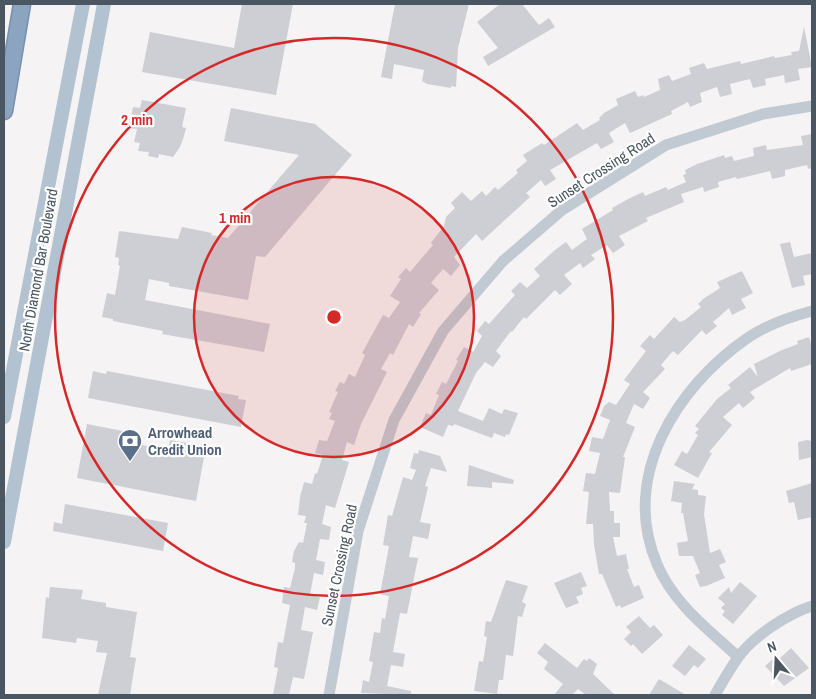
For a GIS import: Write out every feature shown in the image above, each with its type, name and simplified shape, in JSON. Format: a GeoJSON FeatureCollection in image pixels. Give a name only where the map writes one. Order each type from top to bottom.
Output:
{"type":"FeatureCollection","features":[{"type":"Feature","properties":{"kind":"highway"},"geometry":{"type":"LineString","coordinates":[[4,111],[22,4]]}},
{"type":"Feature","properties":{"kind":"main road","name":"North Diamond Bar Boulevard"},"geometry":{"type":"LineString","coordinates":[[4,417],[83,4]]}},
{"type":"Feature","properties":{"kind":"main road","name":"North Diamond Bar Boulevard"},"geometry":{"type":"LineString","coordinates":[[4,542],[104,4]]}},
{"type":"Feature","properties":{"kind":"street","name":"Sunset Crossing Road"},"geometry":{"type":"LineString","coordinates":[[329,695],[358,532],[394,420],[443,331],[502,261],[562,210],[666,145],[763,114],[812,106]]}},
{"type":"Feature","properties":{"kind":"street"},"geometry":{"type":"LineString","coordinates":[[738,657],[679,601],[656,563],[646,522],[646,481],[661,434],[685,398],[714,366],[747,338],[784,319],[812,311]]}},
{"type":"Feature","properties":{"kind":"street"},"geometry":{"type":"LineString","coordinates":[[715,695],[738,657],[767,630],[802,609],[812,606]]}},
{"type":"Feature","properties":{"kind":"building"},"geometry":{"type":"Polygon","coordinates":[[[242,4],[293,4],[276,95],[142,72],[150,32],[234,48],[242,4]]]}},
{"type":"Feature","properties":{"kind":"building"},"geometry":{"type":"Polygon","coordinates":[[[395,4],[469,4],[458,48],[456,87],[451,86],[451,88],[427,84],[422,81],[424,70],[394,64],[392,79],[381,77],[395,4]]]}},
{"type":"Feature","properties":{"kind":"building"},"geometry":{"type":"Polygon","coordinates":[[[500,4],[522,4],[539,25],[549,18],[555,27],[488,66],[483,57],[498,48],[477,22],[500,4]]]}},
{"type":"Feature","properties":{"kind":"building"},"geometry":{"type":"Polygon","coordinates":[[[804,27],[812,67],[798,69],[800,80],[785,83],[784,75],[765,79],[766,85],[753,88],[750,79],[730,84],[732,94],[720,97],[717,87],[700,93],[702,102],[690,107],[688,102],[671,111],[672,114],[630,133],[625,123],[609,133],[614,142],[601,149],[597,143],[550,170],[556,179],[545,186],[541,180],[526,193],[530,197],[482,241],[476,234],[454,257],[460,265],[451,276],[443,269],[431,283],[439,290],[419,313],[421,314],[413,327],[409,324],[393,355],[390,353],[381,369],[387,372],[361,424],[354,445],[347,442],[342,460],[349,462],[335,508],[326,505],[322,524],[331,527],[329,540],[320,539],[316,560],[325,562],[323,575],[314,573],[310,595],[320,597],[317,610],[305,607],[301,630],[313,632],[304,679],[293,677],[289,695],[273,695],[278,668],[274,667],[278,642],[283,643],[290,605],[282,603],[284,587],[290,588],[295,568],[295,563],[292,562],[294,551],[299,542],[303,543],[307,523],[304,523],[306,516],[298,515],[300,497],[304,482],[312,484],[315,473],[317,474],[323,455],[315,453],[319,440],[327,441],[335,421],[329,419],[332,413],[329,412],[338,392],[335,391],[340,382],[344,384],[349,374],[355,377],[365,355],[362,353],[383,315],[389,318],[400,302],[390,296],[401,279],[398,277],[406,268],[410,272],[433,245],[431,243],[444,226],[446,217],[455,208],[451,203],[462,192],[471,201],[482,191],[486,196],[495,187],[498,190],[518,173],[516,170],[527,161],[523,155],[542,143],[544,145],[577,123],[583,130],[600,120],[599,118],[604,113],[618,105],[616,99],[635,91],[638,97],[643,95],[644,97],[660,90],[658,79],[669,75],[672,81],[691,74],[689,68],[704,63],[707,69],[740,61],[741,64],[774,56],[775,58],[792,55],[791,52],[799,51],[804,27]]]}},
{"type":"Feature","properties":{"kind":"building"},"geometry":{"type":"Polygon","coordinates":[[[142,100],[186,108],[182,127],[186,128],[184,136],[180,147],[173,157],[159,154],[158,158],[148,156],[149,152],[138,151],[140,143],[134,142],[137,129],[129,128],[133,107],[140,108],[142,100]]]}},
{"type":"Feature","properties":{"kind":"building"},"geometry":{"type":"Polygon","coordinates":[[[231,108],[315,124],[352,155],[265,257],[256,256],[248,300],[169,286],[169,283],[149,279],[145,300],[270,324],[264,352],[162,334],[163,331],[102,317],[107,293],[115,295],[120,266],[118,265],[119,258],[115,257],[119,231],[178,239],[182,227],[228,238],[299,155],[224,141],[231,108]]]}},
{"type":"Feature","properties":{"kind":"building"},"geometry":{"type":"Polygon","coordinates":[[[812,134],[812,168],[808,169],[807,165],[785,170],[785,176],[772,179],[770,171],[737,179],[736,177],[718,182],[719,187],[704,192],[703,187],[681,194],[684,202],[646,218],[648,221],[619,236],[625,245],[613,253],[607,245],[591,255],[595,259],[583,268],[580,263],[564,275],[572,284],[560,295],[555,290],[511,331],[496,351],[501,356],[493,367],[485,362],[476,373],[458,411],[483,421],[489,408],[502,414],[504,409],[518,413],[509,435],[506,434],[505,437],[494,433],[492,438],[454,424],[453,426],[448,425],[443,437],[420,427],[426,413],[431,415],[439,395],[436,394],[442,382],[446,384],[458,361],[456,360],[464,347],[473,352],[482,336],[477,331],[485,321],[489,324],[515,295],[511,291],[520,282],[527,288],[540,276],[534,269],[555,250],[566,242],[572,250],[587,239],[582,229],[613,210],[612,208],[643,192],[645,196],[666,187],[668,190],[686,182],[683,175],[686,174],[685,170],[697,164],[724,155],[725,158],[732,156],[734,161],[754,156],[753,148],[766,145],[767,150],[803,145],[801,136],[812,134]]]}},
{"type":"Feature","properties":{"kind":"building"},"geometry":{"type":"Polygon","coordinates":[[[790,242],[794,257],[812,253],[812,274],[803,276],[805,285],[792,288],[780,244],[790,242]]]}},
{"type":"Feature","properties":{"kind":"building"},"geometry":{"type":"Polygon","coordinates":[[[742,271],[753,293],[741,299],[746,308],[732,315],[729,308],[713,322],[717,326],[706,335],[702,330],[678,355],[673,351],[661,365],[665,369],[643,392],[650,398],[643,409],[634,404],[626,423],[635,427],[623,457],[625,457],[620,493],[609,492],[610,511],[614,511],[614,523],[620,523],[620,537],[613,537],[617,556],[626,554],[629,569],[627,569],[634,587],[639,585],[644,598],[621,608],[620,605],[616,607],[602,574],[599,574],[594,545],[593,524],[586,524],[589,492],[583,491],[586,473],[595,474],[600,453],[589,451],[592,437],[603,439],[610,420],[600,416],[604,406],[609,402],[616,405],[630,384],[624,380],[646,351],[640,346],[650,335],[654,339],[674,317],[680,322],[701,307],[698,304],[703,299],[720,288],[717,282],[742,271]]]}},
{"type":"Feature","properties":{"kind":"building"},"geometry":{"type":"Polygon","coordinates":[[[809,337],[812,347],[812,364],[791,371],[790,368],[750,392],[755,398],[743,408],[739,403],[723,417],[732,425],[709,452],[712,453],[698,478],[674,465],[682,451],[687,454],[698,435],[695,433],[699,429],[695,426],[717,399],[731,388],[728,385],[750,367],[758,377],[754,364],[798,344],[797,341],[809,337]]]}},
{"type":"Feature","properties":{"kind":"building"},"geometry":{"type":"Polygon","coordinates":[[[93,371],[106,374],[107,371],[239,396],[238,399],[246,400],[241,427],[88,398],[93,371]]]}},
{"type":"Feature","properties":{"kind":"building"},"geometry":{"type":"Polygon","coordinates":[[[87,424],[133,433],[131,443],[168,450],[170,440],[206,446],[196,501],[77,478],[87,424]]]}},
{"type":"Feature","properties":{"kind":"building"},"geometry":{"type":"Polygon","coordinates":[[[812,441],[812,457],[799,460],[798,442],[812,441]]]}},
{"type":"Feature","properties":{"kind":"building"},"geometry":{"type":"Polygon","coordinates":[[[419,450],[440,456],[447,472],[431,468],[425,486],[428,487],[420,522],[431,524],[428,539],[413,536],[409,557],[418,558],[407,614],[400,613],[393,652],[405,654],[403,667],[391,665],[387,686],[411,691],[411,695],[361,693],[363,680],[369,682],[373,662],[369,661],[374,632],[380,633],[382,618],[385,619],[389,596],[380,594],[389,546],[383,545],[388,515],[392,516],[403,477],[412,480],[416,470],[410,468],[414,453],[418,454],[419,450]]]}},
{"type":"Feature","properties":{"kind":"building"},"geometry":{"type":"Polygon","coordinates":[[[469,465],[514,480],[513,484],[492,482],[492,488],[467,486],[469,465]]]}},
{"type":"Feature","properties":{"kind":"building"},"geometry":{"type":"Polygon","coordinates":[[[674,481],[695,484],[692,489],[698,490],[698,495],[706,496],[704,514],[710,553],[720,549],[726,562],[719,565],[725,578],[706,586],[700,587],[695,575],[700,573],[693,556],[679,556],[677,543],[688,541],[683,513],[681,513],[682,503],[671,501],[674,481]]]}},
{"type":"Feature","properties":{"kind":"building"},"geometry":{"type":"Polygon","coordinates":[[[812,483],[812,517],[798,520],[794,502],[789,503],[786,491],[812,483]]]}},
{"type":"Feature","properties":{"kind":"building"},"geometry":{"type":"Polygon","coordinates":[[[65,504],[168,523],[163,551],[53,531],[54,522],[62,524],[65,504]]]}},
{"type":"Feature","properties":{"kind":"building"},"geometry":{"type":"Polygon","coordinates":[[[581,572],[587,586],[581,588],[583,594],[576,597],[579,603],[566,608],[554,583],[581,572]]]}},
{"type":"Feature","properties":{"kind":"building"},"geometry":{"type":"Polygon","coordinates":[[[506,580],[528,586],[522,602],[526,604],[522,617],[518,616],[513,656],[506,655],[503,680],[499,680],[497,694],[474,691],[479,661],[483,662],[487,637],[484,636],[486,621],[491,622],[506,580]]]}},
{"type":"Feature","properties":{"kind":"building"},"geometry":{"type":"Polygon","coordinates":[[[740,582],[757,596],[733,624],[722,615],[725,611],[721,608],[725,604],[718,598],[729,587],[731,593],[740,582]]]}},
{"type":"Feature","properties":{"kind":"building"},"geometry":{"type":"Polygon","coordinates":[[[50,587],[83,590],[81,599],[106,603],[106,607],[137,612],[130,657],[136,658],[130,695],[98,695],[107,653],[96,652],[98,641],[77,638],[76,643],[42,638],[46,597],[49,598],[50,587]]]}},
{"type":"Feature","properties":{"kind":"building"},"geometry":{"type":"Polygon","coordinates":[[[639,616],[650,628],[654,625],[663,635],[642,654],[633,644],[631,646],[624,639],[631,632],[626,627],[639,616]]]}},
{"type":"Feature","properties":{"kind":"building"},"geometry":{"type":"Polygon","coordinates":[[[545,643],[577,668],[584,659],[587,661],[589,658],[597,664],[593,674],[615,695],[586,695],[578,689],[572,695],[554,695],[563,684],[544,669],[548,662],[537,653],[545,643]]]}},
{"type":"Feature","properties":{"kind":"building"},"geometry":{"type":"Polygon","coordinates":[[[689,645],[706,659],[698,668],[694,665],[685,676],[672,666],[689,645]]]}},
{"type":"Feature","properties":{"kind":"building"},"geometry":{"type":"Polygon","coordinates":[[[791,648],[809,668],[784,686],[765,666],[775,657],[778,660],[791,648]]]}},
{"type":"Feature","properties":{"kind":"building"},"geometry":{"type":"Polygon","coordinates":[[[659,679],[686,695],[649,695],[659,679]]]}},
{"type":"Feature","properties":{"kind":"place","name":"Arrowhead Credit Union"},"geometry":{"type":"Point","coordinates":[130,462]}}]}
